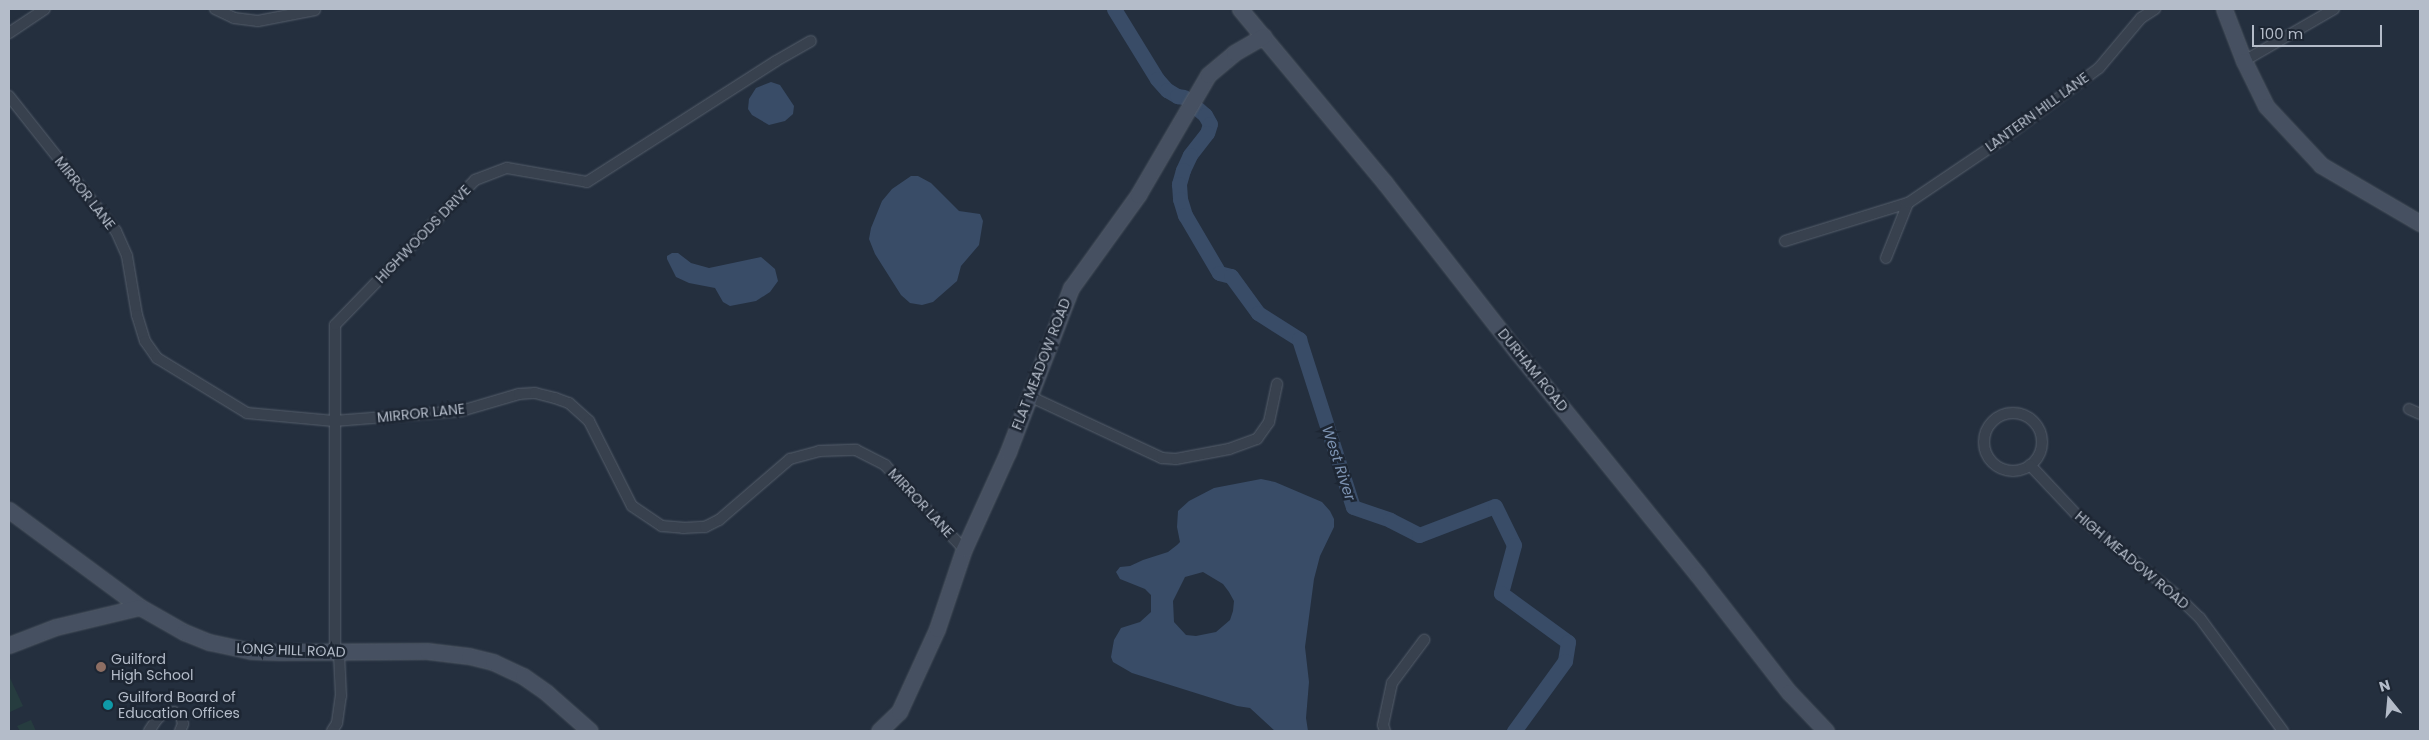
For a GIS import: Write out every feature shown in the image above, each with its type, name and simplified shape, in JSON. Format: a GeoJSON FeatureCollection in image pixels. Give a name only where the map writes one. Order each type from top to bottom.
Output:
{"type":"FeatureCollection","features":[{"type":"Feature","properties":{"kind":"street"},"geometry":{"type":"LineString","coordinates":[[9,33],[44,9]]}},
{"type":"Feature","properties":{"kind":"street"},"geometry":{"type":"LineString","coordinates":[[215,9],[234,18],[258,20],[315,10]]}},
{"type":"Feature","properties":{"kind":"street","name":"DURHAM ROAD"},"geometry":{"type":"LineString","coordinates":[[1240,9],[1385,183],[1518,353],[1697,574],[1788,692],[1826,731]]}},
{"type":"Feature","properties":{"kind":"street","name":"LANTERN HILL LANE"},"geometry":{"type":"LineString","coordinates":[[1785,241],[1908,203],[2003,139],[2099,68],[2141,18],[2155,9]]}},
{"type":"Feature","properties":{"kind":"street"},"geometry":{"type":"LineString","coordinates":[[2224,9],[2244,61],[2266,106],[2322,165],[2420,223]]}},
{"type":"Feature","properties":{"kind":"street"},"geometry":{"type":"LineString","coordinates":[[2244,61],[2334,9]]}},
{"type":"Feature","properties":{"kind":"street","name":"FLAT MEADOW ROAD"},"geometry":{"type":"LineString","coordinates":[[879,731],[899,712],[937,629],[964,550],[1008,452],[1071,288],[1138,195],[1208,75],[1234,53],[1264,36]]}},
{"type":"Feature","properties":{"kind":"street","name":"HIGHWOODS DRIVE"},"geometry":{"type":"LineString","coordinates":[[332,731],[337,723],[341,696],[337,653],[334,422],[335,325],[475,180],[507,168],[587,182],[776,61],[811,41]]}},
{"type":"Feature","properties":{"kind":"street","name":"MIRROR LANE"},"geometry":{"type":"LineString","coordinates":[[9,96],[116,230],[127,256],[137,315],[145,341],[157,358],[247,413],[334,422],[461,410],[519,394],[536,392],[569,403],[590,421],[632,506],[662,526],[683,528],[705,527],[719,520],[790,458],[819,451],[856,450],[885,465],[964,550]]}},
{"type":"Feature","properties":{"kind":"street"},"geometry":{"type":"LineString","coordinates":[[1886,258],[1908,203]]}},
{"type":"Feature","properties":{"kind":"street"},"geometry":{"type":"LineString","coordinates":[[1029,396],[1162,458],[1176,458],[1229,449],[1258,439],[1268,422],[1277,384]]}},
{"type":"Feature","properties":{"kind":"street"},"geometry":{"type":"LineString","coordinates":[[2409,409],[2420,414]]}},
{"type":"Feature","properties":{"kind":"street"},"geometry":{"type":"LineString","coordinates":[[2014,413],[2026,416],[2036,424],[2041,436],[2041,449],[2030,464],[2020,470],[2008,470],[1998,466],[1989,458],[1984,442],[1986,431],[1992,421],[2002,415],[2014,413]]}},
{"type":"Feature","properties":{"kind":"street","name":"HIGH MEADOW ROAD"},"geometry":{"type":"LineString","coordinates":[[2030,464],[2077,516],[2194,612],[2220,644],[2283,731]]}},
{"type":"Feature","properties":{"kind":"street","name":"LONG HILL ROAD"},"geometry":{"type":"LineString","coordinates":[[9,510],[140,607],[184,632],[227,647],[279,652],[428,651],[469,656],[493,662],[533,682],[590,731]]}},
{"type":"Feature","properties":{"kind":"street"},"geometry":{"type":"LineString","coordinates":[[9,645],[56,628],[140,607]]}},
{"type":"Feature","properties":{"kind":"street"},"geometry":{"type":"LineString","coordinates":[[1385,731],[1383,725],[1392,683],[1424,640]]}},
{"type":"Feature","properties":{"kind":"street"},"geometry":{"type":"LineString","coordinates":[[149,731],[164,712],[174,712],[181,716],[183,724],[180,731]]}},
{"type":"Feature","properties":{"kind":"green space"},"geometry":{"type":"Polygon","coordinates":[[[9,679],[23,706],[10,712],[9,679]]]}},
{"type":"Feature","properties":{"kind":"green space"},"geometry":{"type":"Polygon","coordinates":[[[31,720],[36,731],[20,731],[17,726],[31,720]]]}},
{"type":"Feature","properties":{"kind":"water"},"geometry":{"type":"Polygon","coordinates":[[[771,82],[780,85],[794,106],[793,114],[785,121],[769,125],[752,115],[748,109],[749,99],[756,88],[771,82]]]}},
{"type":"Feature","properties":{"kind":"water"},"geometry":{"type":"Polygon","coordinates":[[[911,176],[918,176],[931,183],[959,211],[980,214],[983,221],[979,245],[961,266],[957,281],[933,302],[922,305],[910,303],[901,295],[875,254],[869,239],[871,228],[882,201],[892,189],[911,176]]]}},
{"type":"Feature","properties":{"kind":"water"},"geometry":{"type":"Polygon","coordinates":[[[672,253],[678,253],[691,263],[709,268],[761,257],[775,269],[778,281],[770,292],[756,301],[730,306],[723,302],[715,288],[689,283],[676,277],[667,259],[667,256],[672,253]]]}},
{"type":"Feature","properties":{"kind":"water"},"geometry":{"type":"Polygon","coordinates":[[[1261,479],[1275,482],[1322,502],[1334,519],[1334,527],[1320,556],[1314,579],[1305,647],[1309,682],[1306,718],[1308,731],[1275,731],[1250,708],[1237,706],[1132,673],[1113,662],[1111,657],[1114,640],[1121,628],[1140,622],[1151,612],[1151,595],[1145,589],[1120,579],[1116,572],[1120,567],[1130,566],[1168,552],[1177,545],[1180,542],[1177,527],[1178,511],[1189,501],[1214,488],[1261,479]],[[1203,572],[1185,577],[1173,601],[1174,622],[1186,635],[1196,636],[1216,632],[1230,620],[1234,601],[1223,584],[1203,572]]]}},
{"type":"Feature","properties":{"kind":"waterway","name":"West River"},"geometry":{"type":"LineString","coordinates":[[1114,9],[1157,79],[1167,90],[1177,96],[1184,97]]}},
{"type":"Feature","properties":{"kind":"waterway","name":"West River"},"geometry":{"type":"LineString","coordinates":[[1198,109],[1205,115],[1210,124],[1207,133],[1190,155],[1179,184],[1180,199],[1185,215],[1219,273],[1231,276],[1258,313],[1299,339],[1353,507],[1390,520],[1419,535],[1495,506],[1514,545],[1501,593],[1568,642],[1565,661],[1514,731]]}},
{"type":"Feature","properties":{"kind":"place","name":"Guilford High School"},"geometry":{"type":"Point","coordinates":[101,667]}},
{"type":"Feature","properties":{"kind":"place","name":"Guilford Board of Education Offices"},"geometry":{"type":"Point","coordinates":[108,705]}}]}
